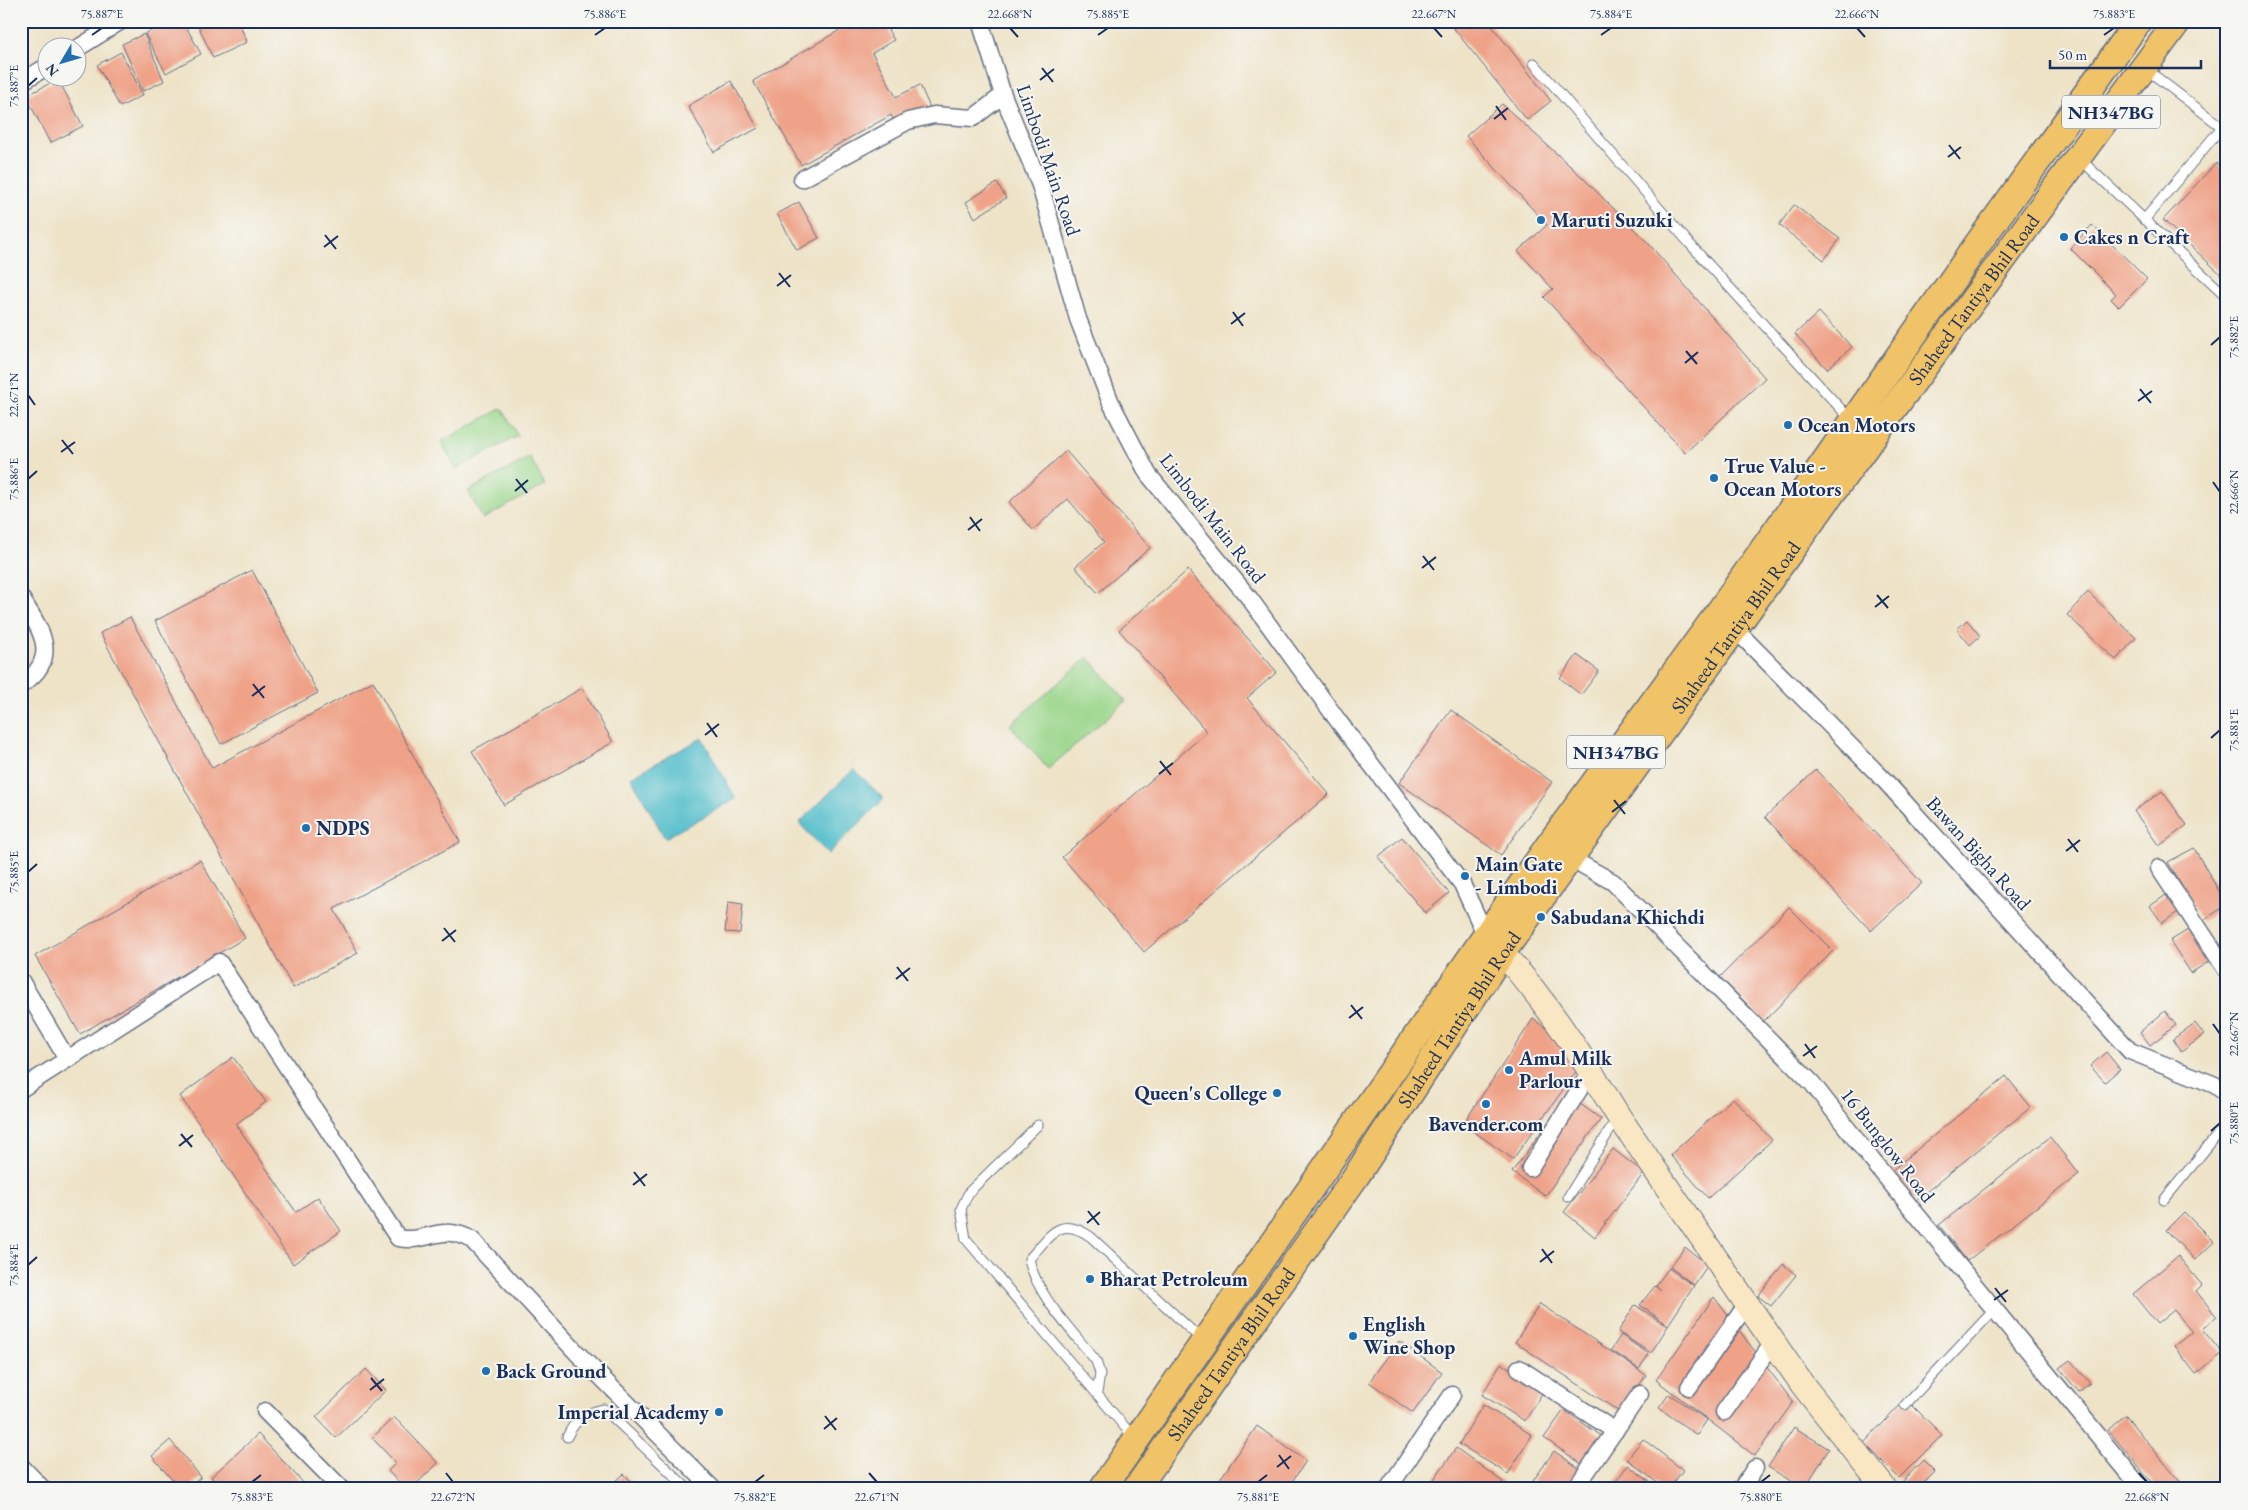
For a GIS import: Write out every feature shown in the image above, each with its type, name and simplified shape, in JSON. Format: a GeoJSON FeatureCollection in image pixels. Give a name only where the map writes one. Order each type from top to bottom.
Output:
{"type":"FeatureCollection","features":[{"type":"Feature","properties":{"kind":"main road","name":"Shaheed Tantiya Bhil Road"},"geometry":{"type":"LineString","coordinates":[[1102,1489],[1204,1342],[1494,944],[1570,858],[1727,620],[1853,422],[1979,242],[2139,21]]}},
{"type":"Feature","properties":{"kind":"main road","name":"Shaheed Tantiya Bhil Road"},"geometry":{"type":"LineString","coordinates":[[1138,1485],[1356,1176],[1494,944],[1549,845],[1727,620],[2078,157],[2178,21]]}},
{"type":"Feature","properties":{"kind":"main road"},"geometry":{"type":"LineString","coordinates":[[1119,1465],[1138,1485]]}},
{"type":"Feature","properties":{"kind":"street"},"geometry":{"type":"LineString","coordinates":[[88,42],[121,21]]}},
{"type":"Feature","properties":{"kind":"street","name":"Limbodi Main Road"},"geometry":{"type":"LineString","coordinates":[[980,21],[1003,95],[1040,185],[1078,319],[1111,403],[1148,474],[1250,599],[1339,722],[1462,884],[1494,944]]}},
{"type":"Feature","properties":{"kind":"street"},"geometry":{"type":"LineString","coordinates":[[21,82],[38,72]]}},
{"type":"Feature","properties":{"kind":"street"},"geometry":{"type":"LineString","coordinates":[[802,179],[908,121],[934,116],[973,118],[1003,95]]}},
{"type":"Feature","properties":{"kind":"street"},"geometry":{"type":"LineString","coordinates":[[21,598],[43,634],[45,657],[33,677],[21,685]]}},
{"type":"Feature","properties":{"kind":"street","name":"Bawan Bigha Road"},"geometry":{"type":"LineString","coordinates":[[1727,620],[1886,782],[2130,1051],[2216,1085],[2227,1094]]}},
{"type":"Feature","properties":{"kind":"street","name":"16 Bunglow Road"},"geometry":{"type":"LineString","coordinates":[[1570,858],[1613,882],[1812,1083],[1870,1159],[2142,1489]]}},
{"type":"Feature","properties":{"kind":"street"},"geometry":{"type":"LineString","coordinates":[[2159,868],[2227,971]]}},
{"type":"Feature","properties":{"kind":"street"},"geometry":{"type":"LineString","coordinates":[[1494,944],[1532,987],[1802,1384],[1885,1489]]}},
{"type":"Feature","properties":{"kind":"street"},"geometry":{"type":"LineString","coordinates":[[21,1089],[219,962],[398,1238],[411,1240],[443,1232],[458,1232],[472,1240],[578,1354],[713,1489]]}},
{"type":"Feature","properties":{"kind":"street"},"geometry":{"type":"LineString","coordinates":[[21,981],[67,1059]]}},
{"type":"Feature","properties":{"kind":"street"},"geometry":{"type":"LineString","coordinates":[[1530,1168],[1591,1072]]}},
{"type":"Feature","properties":{"kind":"street"},"geometry":{"type":"LineString","coordinates":[[1689,1387],[1747,1304]]}},
{"type":"Feature","properties":{"kind":"street"},"geometry":{"type":"LineString","coordinates":[[1724,1412],[1773,1342]]}},
{"type":"Feature","properties":{"kind":"street"},"geometry":{"type":"LineString","coordinates":[[1519,1368],[1614,1431]]}},
{"type":"Feature","properties":{"kind":"street"},"geometry":{"type":"LineString","coordinates":[[1575,1489],[1640,1394]]}},
{"type":"Feature","properties":{"kind":"street"},"geometry":{"type":"LineString","coordinates":[[1388,1489],[1452,1395]]}},
{"type":"Feature","properties":{"kind":"street"},"geometry":{"type":"LineString","coordinates":[[265,1411],[342,1489]]}},
{"type":"Feature","properties":{"kind":"street"},"geometry":{"type":"LineString","coordinates":[[21,1466],[43,1489]]}},
{"type":"Feature","properties":{"kind":"street"},"geometry":{"type":"LineString","coordinates":[[1741,1489],[1755,1468]]}},
{"type":"Feature","properties":{"kind":"lane"},"geometry":{"type":"LineString","coordinates":[[1534,63],[1689,243],[1853,422]]}},
{"type":"Feature","properties":{"kind":"lane"},"geometry":{"type":"LineString","coordinates":[[2144,67],[2224,129],[2144,220]]}},
{"type":"Feature","properties":{"kind":"lane"},"geometry":{"type":"LineString","coordinates":[[2078,157],[2227,297]]}},
{"type":"Feature","properties":{"kind":"lane"},"geometry":{"type":"LineString","coordinates":[[1568,1197],[1619,1117]]}},
{"type":"Feature","properties":{"kind":"lane"},"geometry":{"type":"LineString","coordinates":[[2164,1200],[2227,1123]]}},
{"type":"Feature","properties":{"kind":"lane"},"geometry":{"type":"LineString","coordinates":[[1038,1125],[969,1192],[961,1208],[966,1239],[1136,1441]]}},
{"type":"Feature","properties":{"kind":"lane"},"geometry":{"type":"LineString","coordinates":[[1097,1393],[1100,1374],[1096,1361],[1042,1290],[1033,1275],[1029,1258],[1053,1233],[1064,1227],[1076,1227],[1092,1237],[1204,1342]]}},
{"type":"Feature","properties":{"kind":"lane"},"geometry":{"type":"LineString","coordinates":[[1905,1404],[1994,1310]]}},
{"type":"Feature","properties":{"kind":"lane"},"geometry":{"type":"LineString","coordinates":[[567,1437],[573,1424],[586,1413],[604,1409],[688,1489]]}},
{"type":"Feature","properties":{"kind":"green space"},"geometry":{"type":"Polygon","coordinates":[[[502,408],[518,436],[456,469],[441,442],[502,408]]]}},
{"type":"Feature","properties":{"kind":"green space"},"geometry":{"type":"Polygon","coordinates":[[[530,457],[545,485],[483,519],[468,491],[530,457]]]}},
{"type":"Feature","properties":{"kind":"green space"},"geometry":{"type":"Polygon","coordinates":[[[1088,657],[1126,701],[1048,769],[1010,725],[1088,657]]]}},
{"type":"Feature","properties":{"kind":"water"},"geometry":{"type":"Polygon","coordinates":[[[702,738],[736,799],[665,838],[631,777],[702,738]]]}},
{"type":"Feature","properties":{"kind":"water"},"geometry":{"type":"Polygon","coordinates":[[[854,769],[884,799],[828,854],[799,823],[854,769]]]}},
{"type":"Feature","properties":{"kind":"building"},"geometry":{"type":"Polygon","coordinates":[[[169,21],[183,21],[201,54],[166,73],[145,34],[169,21]]]}},
{"type":"Feature","properties":{"kind":"building"},"geometry":{"type":"Polygon","coordinates":[[[196,21],[238,21],[247,42],[213,58],[196,21]]]}},
{"type":"Feature","properties":{"kind":"building"},"geometry":{"type":"Polygon","coordinates":[[[855,21],[883,21],[894,40],[872,53],[896,97],[920,85],[931,110],[896,126],[891,115],[801,165],[753,81],[855,21]]]}},
{"type":"Feature","properties":{"kind":"building"},"geometry":{"type":"Polygon","coordinates":[[[1456,21],[1488,21],[1551,101],[1527,120],[1451,25],[1456,21]]]}},
{"type":"Feature","properties":{"kind":"building"},"geometry":{"type":"Polygon","coordinates":[[[144,34],[164,81],[143,91],[122,44],[144,34]]]}},
{"type":"Feature","properties":{"kind":"building"},"geometry":{"type":"Polygon","coordinates":[[[121,52],[143,95],[120,107],[97,65],[121,52]]]}},
{"type":"Feature","properties":{"kind":"building"},"geometry":{"type":"Polygon","coordinates":[[[731,81],[758,128],[714,152],[688,106],[731,81]]]}},
{"type":"Feature","properties":{"kind":"building"},"geometry":{"type":"Polygon","coordinates":[[[41,88],[63,88],[83,126],[50,143],[26,96],[41,88]]]}},
{"type":"Feature","properties":{"kind":"building"},"geometry":{"type":"Polygon","coordinates":[[[1502,104],[1581,176],[1649,244],[1765,378],[1685,453],[1544,297],[1553,289],[1518,251],[1547,225],[1466,136],[1502,104]]]}},
{"type":"Feature","properties":{"kind":"building"},"geometry":{"type":"Polygon","coordinates":[[[21,151],[27,159],[21,162],[21,151]]]}},
{"type":"Feature","properties":{"kind":"building"},"geometry":{"type":"Polygon","coordinates":[[[2216,163],[2227,173],[2227,280],[2163,220],[2216,163]]]}},
{"type":"Feature","properties":{"kind":"building"},"geometry":{"type":"Polygon","coordinates":[[[997,183],[1006,198],[975,218],[966,202],[997,183]]]}},
{"type":"Feature","properties":{"kind":"building"},"geometry":{"type":"Polygon","coordinates":[[[799,202],[819,238],[797,250],[777,214],[799,202]]]}},
{"type":"Feature","properties":{"kind":"building"},"geometry":{"type":"Polygon","coordinates":[[[1794,205],[1840,239],[1824,260],[1779,225],[1794,205]]]}},
{"type":"Feature","properties":{"kind":"building"},"geometry":{"type":"Polygon","coordinates":[[[2092,225],[2147,279],[2119,307],[2111,299],[2116,294],[2070,248],[2092,225]]]}},
{"type":"Feature","properties":{"kind":"building"},"geometry":{"type":"Polygon","coordinates":[[[1819,312],[1852,347],[1827,369],[1795,334],[1819,312]]]}},
{"type":"Feature","properties":{"kind":"building"},"geometry":{"type":"Polygon","coordinates":[[[1066,451],[1150,548],[1098,593],[1075,567],[1104,542],[1068,499],[1033,530],[1009,502],[1066,451]]]}},
{"type":"Feature","properties":{"kind":"building"},"geometry":{"type":"Polygon","coordinates":[[[252,570],[318,693],[221,744],[155,621],[252,570]]]}},
{"type":"Feature","properties":{"kind":"building"},"geometry":{"type":"Polygon","coordinates":[[[1188,570],[1277,672],[1247,698],[1329,794],[1144,952],[1062,857],[1207,732],[1119,630],[1188,570]]]}},
{"type":"Feature","properties":{"kind":"building"},"geometry":{"type":"Polygon","coordinates":[[[2088,592],[2136,638],[2116,660],[2067,615],[2088,592]]]}},
{"type":"Feature","properties":{"kind":"building"},"geometry":{"type":"Polygon","coordinates":[[[130,617],[212,768],[373,681],[460,842],[334,909],[358,953],[293,988],[100,633],[130,617]]]}},
{"type":"Feature","properties":{"kind":"building"},"geometry":{"type":"Polygon","coordinates":[[[1967,620],[1980,636],[1970,645],[1957,629],[1967,620]]]}},
{"type":"Feature","properties":{"kind":"building"},"geometry":{"type":"Polygon","coordinates":[[[1577,655],[1599,671],[1581,695],[1560,678],[1577,655]]]}},
{"type":"Feature","properties":{"kind":"building"},"geometry":{"type":"Polygon","coordinates":[[[582,688],[613,742],[504,805],[472,751],[582,688]]]}},
{"type":"Feature","properties":{"kind":"building"},"geometry":{"type":"Polygon","coordinates":[[[1451,710],[1552,782],[1501,855],[1399,783],[1451,710]]]}},
{"type":"Feature","properties":{"kind":"building"},"geometry":{"type":"Polygon","coordinates":[[[1816,770],[1922,883],[1871,931],[1765,817],[1816,770]]]}},
{"type":"Feature","properties":{"kind":"building"},"geometry":{"type":"Polygon","coordinates":[[[2162,791],[2187,825],[2159,846],[2134,811],[2162,791]]]}},
{"type":"Feature","properties":{"kind":"building"},"geometry":{"type":"Polygon","coordinates":[[[1402,837],[1449,893],[1425,913],[1378,857],[1402,837]]]}},
{"type":"Feature","properties":{"kind":"building"},"geometry":{"type":"Polygon","coordinates":[[[2194,848],[2227,905],[2202,921],[2168,862],[2194,848]]]}},
{"type":"Feature","properties":{"kind":"building"},"geometry":{"type":"Polygon","coordinates":[[[200,860],[245,938],[80,1034],[35,956],[200,860]]]}},
{"type":"Feature","properties":{"kind":"building"},"geometry":{"type":"Polygon","coordinates":[[[2169,893],[2181,910],[2162,923],[2150,906],[2169,893]]]}},
{"type":"Feature","properties":{"kind":"building"},"geometry":{"type":"Polygon","coordinates":[[[728,902],[743,904],[740,933],[725,932],[728,902]]]}},
{"type":"Feature","properties":{"kind":"building"},"geometry":{"type":"Polygon","coordinates":[[[1789,907],[1833,951],[1764,1021],[1720,977],[1789,907]]]}},
{"type":"Feature","properties":{"kind":"building"},"geometry":{"type":"Polygon","coordinates":[[[2188,930],[2208,962],[2191,973],[2170,941],[2188,930]]]}},
{"type":"Feature","properties":{"kind":"building"},"geometry":{"type":"Polygon","coordinates":[[[2165,1011],[2176,1025],[2150,1045],[2140,1032],[2165,1011]]]}},
{"type":"Feature","properties":{"kind":"building"},"geometry":{"type":"Polygon","coordinates":[[[1533,1019],[1558,1037],[1578,1069],[1513,1159],[1463,1124],[1533,1019]]]}},
{"type":"Feature","properties":{"kind":"building"},"geometry":{"type":"Polygon","coordinates":[[[2195,1023],[2204,1035],[2181,1052],[2173,1039],[2195,1023]]]}},
{"type":"Feature","properties":{"kind":"building"},"geometry":{"type":"Polygon","coordinates":[[[2106,1052],[2120,1069],[2105,1082],[2090,1066],[2106,1052]]]}},
{"type":"Feature","properties":{"kind":"building"},"geometry":{"type":"Polygon","coordinates":[[[233,1057],[266,1102],[236,1124],[296,1212],[318,1197],[341,1231],[293,1264],[180,1096],[233,1057]]]}},
{"type":"Feature","properties":{"kind":"building"},"geometry":{"type":"Polygon","coordinates":[[[2006,1076],[2031,1107],[1915,1201],[1891,1171],[2006,1076]]]}},
{"type":"Feature","properties":{"kind":"building"},"geometry":{"type":"Polygon","coordinates":[[[1568,1095],[1601,1119],[1545,1196],[1512,1172],[1568,1095]]]}},
{"type":"Feature","properties":{"kind":"building"},"geometry":{"type":"Polygon","coordinates":[[[1733,1098],[1772,1140],[1708,1198],[1670,1155],[1733,1098]]]}},
{"type":"Feature","properties":{"kind":"building"},"geometry":{"type":"Polygon","coordinates":[[[2050,1137],[2079,1174],[1967,1261],[1939,1225],[2050,1137]]]}},
{"type":"Feature","properties":{"kind":"building"},"geometry":{"type":"Polygon","coordinates":[[[1613,1149],[1644,1173],[1595,1237],[1564,1212],[1613,1149]]]}},
{"type":"Feature","properties":{"kind":"building"},"geometry":{"type":"Polygon","coordinates":[[[2184,1212],[2214,1242],[2195,1260],[2166,1230],[2184,1212]]]}},
{"type":"Feature","properties":{"kind":"building"},"geometry":{"type":"Polygon","coordinates":[[[1685,1247],[1708,1265],[1694,1285],[1670,1267],[1685,1247]]]}},
{"type":"Feature","properties":{"kind":"building"},"geometry":{"type":"Polygon","coordinates":[[[2178,1256],[2202,1285],[2196,1291],[2217,1317],[2202,1329],[2222,1353],[2196,1374],[2174,1346],[2192,1332],[2174,1310],[2157,1324],[2133,1294],[2178,1256]]]}},
{"type":"Feature","properties":{"kind":"building"},"geometry":{"type":"Polygon","coordinates":[[[1783,1264],[1796,1275],[1771,1306],[1758,1296],[1783,1264]]]}},
{"type":"Feature","properties":{"kind":"building"},"geometry":{"type":"Polygon","coordinates":[[[1669,1268],[1694,1286],[1668,1325],[1640,1305],[1655,1286],[1661,1291],[1656,1285],[1669,1268]]]}},
{"type":"Feature","properties":{"kind":"building"},"geometry":{"type":"Polygon","coordinates":[[[1714,1297],[1793,1402],[1755,1456],[1656,1380],[1714,1297]]]}},
{"type":"Feature","properties":{"kind":"building"},"geometry":{"type":"Polygon","coordinates":[[[1540,1304],[1646,1375],[1621,1413],[1515,1342],[1540,1304]]]}},
{"type":"Feature","properties":{"kind":"building"},"geometry":{"type":"Polygon","coordinates":[[[1635,1305],[1668,1326],[1651,1353],[1618,1332],[1635,1305]]]}},
{"type":"Feature","properties":{"kind":"building"},"geometry":{"type":"Polygon","coordinates":[[[1621,1335],[1649,1354],[1639,1369],[1611,1350],[1621,1335]]]}},
{"type":"Feature","properties":{"kind":"building"},"geometry":{"type":"Polygon","coordinates":[[[1399,1341],[1442,1372],[1413,1413],[1369,1382],[1399,1341]]]}},
{"type":"Feature","properties":{"kind":"building"},"geometry":{"type":"Polygon","coordinates":[[[2070,1360],[2090,1383],[2079,1392],[2059,1368],[2070,1360]]]}},
{"type":"Feature","properties":{"kind":"building"},"geometry":{"type":"Polygon","coordinates":[[[1501,1363],[1544,1390],[1525,1421],[1482,1395],[1501,1363]]]}},
{"type":"Feature","properties":{"kind":"building"},"geometry":{"type":"Polygon","coordinates":[[[366,1369],[386,1390],[336,1438],[316,1417],[366,1369]]]}},
{"type":"Feature","properties":{"kind":"building"},"geometry":{"type":"Polygon","coordinates":[[[1669,1394],[1707,1420],[1697,1435],[1659,1408],[1669,1394]]]}},
{"type":"Feature","properties":{"kind":"building"},"geometry":{"type":"Polygon","coordinates":[[[1906,1399],[1942,1435],[1899,1478],[1864,1443],[1906,1399]]]}},
{"type":"Feature","properties":{"kind":"building"},"geometry":{"type":"Polygon","coordinates":[[[1483,1405],[1532,1435],[1508,1474],[1459,1444],[1483,1405]]]}},
{"type":"Feature","properties":{"kind":"building"},"geometry":{"type":"Polygon","coordinates":[[[1564,1410],[1606,1439],[1586,1467],[1544,1438],[1564,1410]]]}},
{"type":"Feature","properties":{"kind":"building"},"geometry":{"type":"Polygon","coordinates":[[[2125,1415],[2186,1489],[2157,1489],[2108,1430],[2125,1415]]]}},
{"type":"Feature","properties":{"kind":"building"},"geometry":{"type":"Polygon","coordinates":[[[394,1417],[438,1463],[411,1489],[405,1489],[388,1471],[396,1463],[372,1438],[394,1417]]]}},
{"type":"Feature","properties":{"kind":"building"},"geometry":{"type":"Polygon","coordinates":[[[1257,1426],[1306,1461],[1287,1489],[1213,1489],[1257,1426]]]}},
{"type":"Feature","properties":{"kind":"building"},"geometry":{"type":"Polygon","coordinates":[[[1794,1427],[1829,1449],[1804,1489],[1768,1467],[1794,1427]]]}},
{"type":"Feature","properties":{"kind":"building"},"geometry":{"type":"Polygon","coordinates":[[[258,1434],[309,1489],[222,1489],[211,1477],[258,1434]]]}},
{"type":"Feature","properties":{"kind":"building"},"geometry":{"type":"Polygon","coordinates":[[[1643,1439],[1683,1470],[1669,1489],[1665,1489],[1627,1459],[1643,1439]]]}},
{"type":"Feature","properties":{"kind":"building"},"geometry":{"type":"Polygon","coordinates":[[[170,1440],[201,1477],[187,1489],[180,1489],[152,1456],[170,1440]]]}},
{"type":"Feature","properties":{"kind":"building"},"geometry":{"type":"Polygon","coordinates":[[[1456,1448],[1503,1482],[1498,1489],[1433,1489],[1429,1486],[1456,1448]]]}},
{"type":"Feature","properties":{"kind":"building"},"geometry":{"type":"Polygon","coordinates":[[[1554,1451],[1580,1469],[1566,1489],[1544,1489],[1533,1481],[1554,1451]]]}},
{"type":"Feature","properties":{"kind":"building"},"geometry":{"type":"Polygon","coordinates":[[[1923,1460],[1935,1472],[1918,1489],[1907,1489],[1901,1483],[1923,1460]]]}},
{"type":"Feature","properties":{"kind":"building"},"geometry":{"type":"Polygon","coordinates":[[[1628,1465],[1659,1489],[1619,1489],[1613,1485],[1628,1465]]]}},
{"type":"Feature","properties":{"kind":"building"},"geometry":{"type":"Polygon","coordinates":[[[624,1474],[639,1489],[607,1489],[624,1474]]]}},
{"type":"Feature","properties":{"kind":"place","name":"Maruti Suzuki"},"geometry":{"type":"Point","coordinates":[1541,220]}},
{"type":"Feature","properties":{"kind":"place","name":"Cakes n Craft"},"geometry":{"type":"Point","coordinates":[2064,237]}},
{"type":"Feature","properties":{"kind":"place","name":"Ocean Motors"},"geometry":{"type":"Point","coordinates":[1788,425]}},
{"type":"Feature","properties":{"kind":"place","name":"True Value - Ocean Motors"},"geometry":{"type":"Point","coordinates":[1714,478]}},
{"type":"Feature","properties":{"kind":"place","name":"NDPS"},"geometry":{"type":"Point","coordinates":[306,828]}},
{"type":"Feature","properties":{"kind":"place","name":"Main Gate - Limbodi"},"geometry":{"type":"Point","coordinates":[1465,876]}},
{"type":"Feature","properties":{"kind":"place","name":"Sabudana Khichdi"},"geometry":{"type":"Point","coordinates":[1541,917]}},
{"type":"Feature","properties":{"kind":"place","name":"Amul Milk Parlour"},"geometry":{"type":"Point","coordinates":[1509,1070]}},
{"type":"Feature","properties":{"kind":"place","name":"Queen's College"},"geometry":{"type":"Point","coordinates":[1277,1093]}},
{"type":"Feature","properties":{"kind":"place","name":"Bavender.com"},"geometry":{"type":"Point","coordinates":[1486,1104]}},
{"type":"Feature","properties":{"kind":"place","name":"Bharat Petroleum"},"geometry":{"type":"Point","coordinates":[1090,1279]}},
{"type":"Feature","properties":{"kind":"place","name":"English Wine Shop"},"geometry":{"type":"Point","coordinates":[1353,1336]}},
{"type":"Feature","properties":{"kind":"place","name":"Back Ground"},"geometry":{"type":"Point","coordinates":[486,1371]}},
{"type":"Feature","properties":{"kind":"place","name":"Imperial Academy"},"geometry":{"type":"Point","coordinates":[719,1412]}}]}
